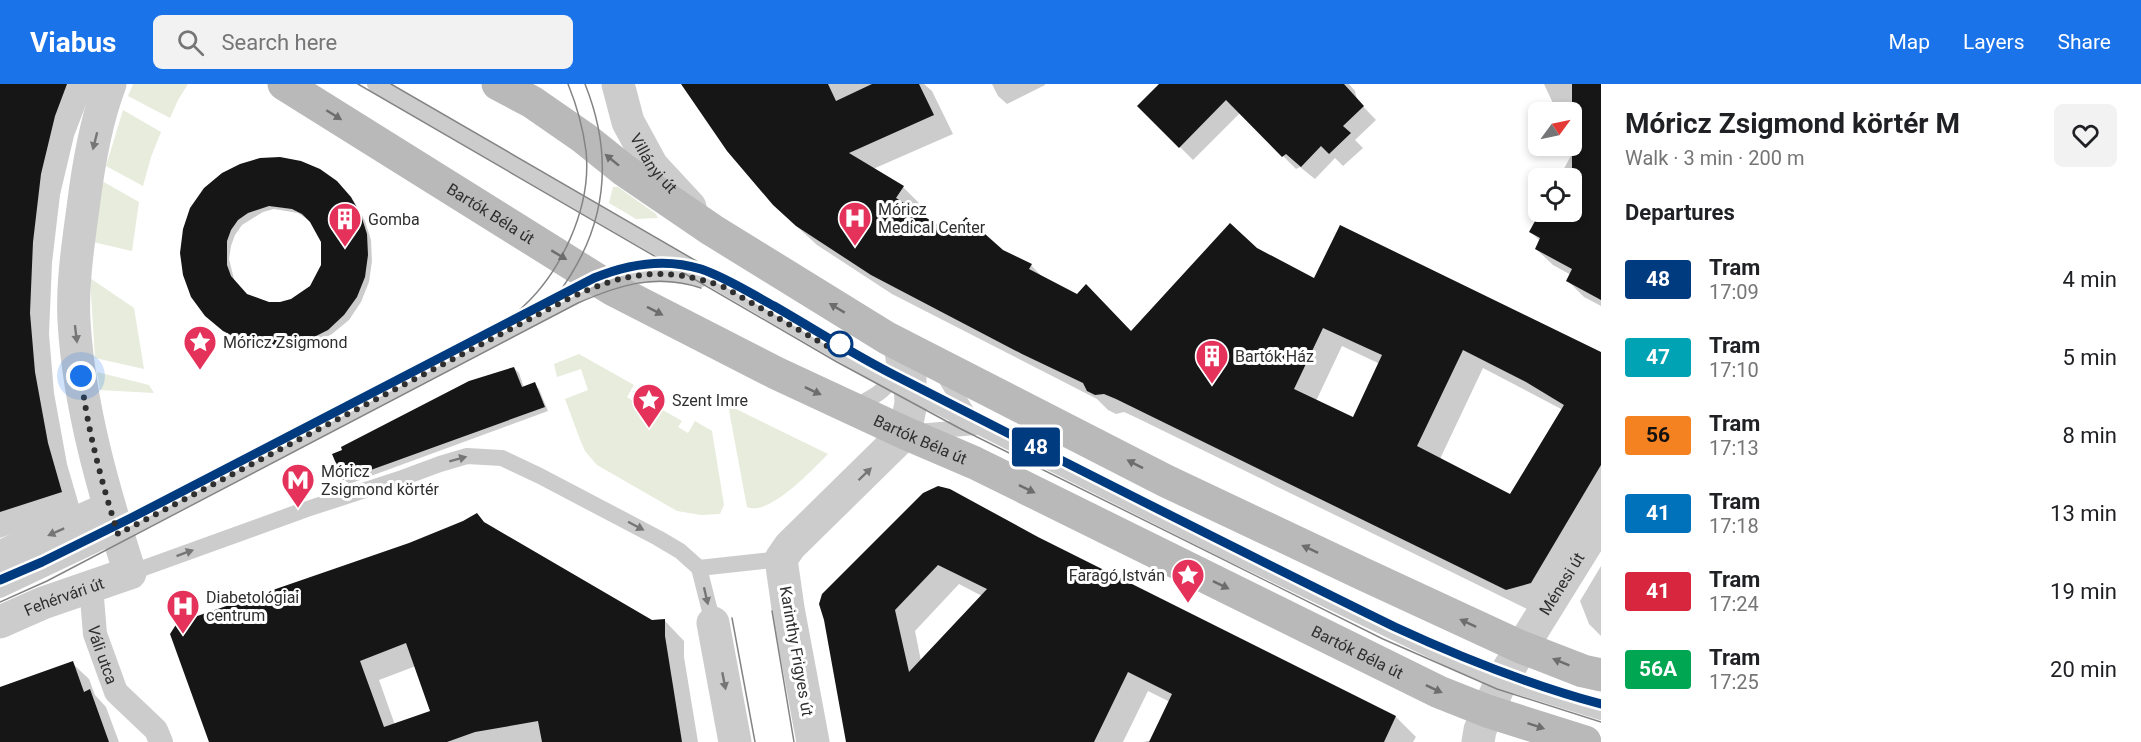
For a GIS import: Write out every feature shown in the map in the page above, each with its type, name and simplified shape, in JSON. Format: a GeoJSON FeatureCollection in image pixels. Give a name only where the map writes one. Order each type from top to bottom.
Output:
{"type":"FeatureCollection","features":[{"type":"Feature","properties":{"kind":"main road","name":"Bartók Béla út"},"geometry":{"type":"LineString","coordinates":[[284,84],[603,284],[776,373],[851,409],[975,463],[1439,692],[1487,711],[1585,742]]}},
{"type":"Feature","properties":{"kind":"main road"},"geometry":{"type":"LineString","coordinates":[[498,84],[532,102],[584,138],[624,170],[712,230],[895,342],[1166,481],[1521,646],[1583,671],[1601,675]]}},
{"type":"Feature","properties":{"kind":"street"},"geometry":{"type":"LineString","coordinates":[[110,84],[85,186],[78,239],[74,320],[83,394],[113,521],[130,573]]}},
{"type":"Feature","properties":{"kind":"street","name":"Villányi út"},"geometry":{"type":"LineString","coordinates":[[618,84],[628,122],[652,166],[712,230]]}},
{"type":"Feature","properties":{"kind":"street"},"geometry":{"type":"LineString","coordinates":[[781,559],[790,546],[905,433],[900,388],[910,368],[895,342]]}},
{"type":"Feature","properties":{"kind":"street","name":"Ménesi út"},"geometry":{"type":"LineString","coordinates":[[1478,742],[1487,711],[1501,681],[1601,520]]}},
{"type":"Feature","properties":{"kind":"street"},"geometry":{"type":"LineString","coordinates":[[0,557],[113,521]]}},
{"type":"Feature","properties":{"kind":"street","name":"Karinthy Frigyes út"},"geometry":{"type":"LineString","coordinates":[[781,559],[813,742]]}},
{"type":"Feature","properties":{"kind":"street","name":"Fehérvári út"},"geometry":{"type":"LineString","coordinates":[[0,622],[43,603],[130,573]]}},
{"type":"Feature","properties":{"kind":"street","name":"Váli utca"},"geometry":{"type":"LineString","coordinates":[[91,586],[96,634],[116,693],[156,730],[160,742]]}},
{"type":"Feature","properties":{"kind":"street"},"geometry":{"type":"LineString","coordinates":[[712,623],[735,742]]}},
{"type":"Feature","properties":{"kind":"lane","name":"Bartók Béla út"},"geometry":{"type":"LineString","coordinates":[[375,84],[900,388],[976,427],[1456,662],[1501,681],[1601,712]]}},
{"type":"Feature","properties":{"kind":"lane"},"geometry":{"type":"LineString","coordinates":[[0,590],[113,521],[603,284],[642,274],[671,274],[703,279],[722,286]]}},
{"type":"Feature","properties":{"kind":"lane"},"geometry":{"type":"LineString","coordinates":[[905,433],[976,427],[937,364]]}},
{"type":"Feature","properties":{"kind":"lane"},"geometry":{"type":"LineString","coordinates":[[851,409],[874,397],[900,388]]}},
{"type":"Feature","properties":{"kind":"lane"},"geometry":{"type":"LineString","coordinates":[[130,573],[440,464],[467,456],[502,459],[540,476],[680,551],[699,568],[712,623]]}},
{"type":"Feature","properties":{"kind":"lane"},"geometry":{"type":"LineString","coordinates":[[699,568],[781,559]]}},
{"type":"Feature","properties":{"kind":"green space"},"geometry":{"type":"Polygon","coordinates":[[[133,84],[188,84],[170,118],[128,96],[133,84]]]}},
{"type":"Feature","properties":{"kind":"green space"},"geometry":{"type":"Polygon","coordinates":[[[123,110],[161,132],[143,186],[106,166],[123,110]]]}},
{"type":"Feature","properties":{"kind":"green space"},"geometry":{"type":"Polygon","coordinates":[[[102,181],[139,202],[132,251],[93,242],[102,181]]]}},
{"type":"Feature","properties":{"kind":"green space"},"geometry":{"type":"Polygon","coordinates":[[[613,187],[618,187],[656,214],[658,218],[636,219],[609,203],[613,187]]]}},
{"type":"Feature","properties":{"kind":"green space"},"geometry":{"type":"Polygon","coordinates":[[[90,278],[134,308],[144,369],[95,358],[90,278]]]}},
{"type":"Feature","properties":{"kind":"green space"},"geometry":{"type":"Polygon","coordinates":[[[579,354],[634,385],[627,397],[636,403],[640,397],[682,421],[678,427],[688,433],[695,421],[712,431],[724,505],[720,514],[701,515],[677,511],[597,465],[585,451],[565,399],[588,390],[581,369],[557,377],[554,364],[579,354]]]}},
{"type":"Feature","properties":{"kind":"green space"},"geometry":{"type":"Polygon","coordinates":[[[97,372],[149,385],[154,393],[100,390],[97,372]]]}},
{"type":"Feature","properties":{"kind":"green space"},"geometry":{"type":"Polygon","coordinates":[[[728,405],[828,454],[802,480],[778,499],[756,508],[747,507],[728,405]]]}},
{"type":"Feature","properties":{"kind":"building"},"geometry":{"type":"Polygon","coordinates":[[[0,84],[67,84],[55,116],[41,174],[33,242],[30,313],[35,372],[48,443],[62,492],[0,512],[0,84]]]}},
{"type":"Feature","properties":{"kind":"building"},"geometry":{"type":"Polygon","coordinates":[[[681,84],[828,84],[836,101],[872,84],[919,84],[934,115],[849,153],[904,186],[896,198],[951,234],[966,217],[1003,250],[1032,264],[1029,269],[1077,294],[1086,284],[1131,331],[1230,223],[1257,248],[1314,278],[1340,225],[1601,352],[1601,465],[1531,583],[1506,590],[1116,399],[1104,394],[1095,395],[1087,391],[1083,383],[1022,354],[871,275],[796,226],[773,205],[727,151],[681,84]],[[1323,328],[1294,389],[1353,417],[1382,355],[1323,328]],[[1463,350],[1417,446],[1510,494],[1564,405],[1526,382],[1463,350]]]}},
{"type":"Feature","properties":{"kind":"building"},"geometry":{"type":"Polygon","coordinates":[[[1159,84],[1344,84],[1364,106],[1343,126],[1351,133],[1329,154],[1321,146],[1301,167],[1286,154],[1282,157],[1226,100],[1179,148],[1137,106],[1159,84]]]}},
{"type":"Feature","properties":{"kind":"building"},"geometry":{"type":"Polygon","coordinates":[[[1572,84],[1601,84],[1601,300],[1566,281],[1572,269],[1535,249],[1540,238],[1529,232],[1534,222],[1582,222],[1582,168],[1572,168],[1572,156],[1582,156],[1582,102],[1572,102],[1572,84]]]}},
{"type":"Feature","properties":{"kind":"building","name":"Gomba"},"geometry":{"type":"Polygon","coordinates":[[[280,157],[301,161],[320,169],[337,181],[351,197],[361,215],[367,234],[368,255],[365,277],[357,297],[344,315],[328,330],[308,340],[286,346],[265,346],[243,341],[223,331],[205,316],[191,297],[183,275],[180,253],[183,229],[190,208],[204,188],[222,173],[260,158],[280,157]],[[269,206],[248,213],[238,220],[231,230],[227,241],[227,265],[231,276],[247,294],[269,302],[280,302],[291,299],[310,286],[321,265],[321,242],[310,222],[302,214],[292,209],[269,206]]]}},
{"type":"Feature","properties":{"kind":"building"},"geometry":{"type":"Polygon","coordinates":[[[514,367],[522,387],[535,382],[545,407],[343,480],[332,454],[342,450],[341,447],[469,381],[514,367]]]}},
{"type":"Feature","properties":{"kind":"building"},"geometry":{"type":"Polygon","coordinates":[[[938,486],[950,489],[1038,537],[1396,716],[1384,742],[1149,742],[1172,694],[1128,672],[1094,742],[846,742],[824,620],[819,604],[822,594],[923,493],[938,486]],[[938,565],[895,610],[909,672],[987,589],[938,565]]]}},
{"type":"Feature","properties":{"kind":"building"},"geometry":{"type":"Polygon","coordinates":[[[477,513],[484,522],[652,620],[665,619],[665,636],[682,742],[542,742],[538,721],[475,732],[447,742],[209,742],[170,634],[177,623],[409,543],[477,513]],[[406,643],[360,661],[384,727],[430,711],[406,643]]]}},
{"type":"Feature","properties":{"kind":"building"},"geometry":{"type":"Polygon","coordinates":[[[73,661],[84,692],[90,689],[109,742],[0,742],[0,687],[73,661]]]}},
{"type":"Feature","properties":{"kind":"tram line"},"geometry":{"type":"LineString","coordinates":[[358,84],[837,362],[959,428],[1383,639],[1497,689],[1601,722]]}},
{"type":"Feature","properties":{"kind":"tram line"},"geometry":{"type":"LineString","coordinates":[[391,84],[893,375],[1395,627],[1496,670],[1601,704]]}},
{"type":"Feature","properties":{"kind":"tram line"},"geometry":{"type":"LineString","coordinates":[[517,312],[547,280],[559,260],[570,239],[584,195],[587,173],[586,151],[579,117],[568,84]]}},
{"type":"Feature","properties":{"kind":"tram line"},"geometry":{"type":"LineString","coordinates":[[557,295],[574,270],[586,245],[601,193],[600,139],[585,84]]}},
{"type":"Feature","properties":{"kind":"tram line","name":"48"},"geometry":{"type":"LineString","coordinates":[[0,580],[131,518],[594,278],[615,269],[643,264],[667,264],[687,266],[716,275],[893,375],[968,414],[1395,627],[1505,674],[1601,704]]}},
{"type":"Feature","properties":{"kind":"tram line"},"geometry":{"type":"LineString","coordinates":[[0,580],[115,526],[594,278],[630,267],[666,264]]}},
{"type":"Feature","properties":{"kind":"tram line"},"geometry":{"type":"LineString","coordinates":[[0,602],[47,581],[578,303],[623,286],[653,281],[669,281],[701,288]]}},
{"type":"Feature","properties":{"kind":"tram line"},"geometry":{"type":"LineString","coordinates":[[772,611],[794,742]]}},
{"type":"Feature","properties":{"kind":"tram line"},"geometry":{"type":"LineString","coordinates":[[732,618],[755,742]]}},
{"type":"Feature","properties":{"kind":"place","name":"Móricz Medical Center"},"geometry":{"type":"Point","coordinates":[855,247]}},
{"type":"Feature","properties":{"kind":"place","name":"Gomba"},"geometry":{"type":"Point","coordinates":[345,248]}},
{"type":"Feature","properties":{"kind":"place","name":"Móricz Zsigmond"},"geometry":{"type":"Point","coordinates":[200,371]}},
{"type":"Feature","properties":{"kind":"place","name":"Bartók Ház"},"geometry":{"type":"Point","coordinates":[1212,385]}},
{"type":"Feature","properties":{"kind":"place","name":"Szent Imre"},"geometry":{"type":"Point","coordinates":[649,429]}},
{"type":"Feature","properties":{"kind":"place","name":"Móricz Zsigmond körtér"},"geometry":{"type":"Point","coordinates":[298,509]}},
{"type":"Feature","properties":{"kind":"place","name":"Faragó István"},"geometry":{"type":"Point","coordinates":[1188,604]}},
{"type":"Feature","properties":{"kind":"place","name":"Diabetológiai centrum"},"geometry":{"type":"Point","coordinates":[183,635]}},
{"type":"Feature","properties":{"kind":"route"},"geometry":{"type":"LineString","coordinates":[[81,376],[100,471],[118,534],[570,298],[603,284],[642,274],[671,274],[703,279],[722,286],[834,350],[840,344]]}}]}
